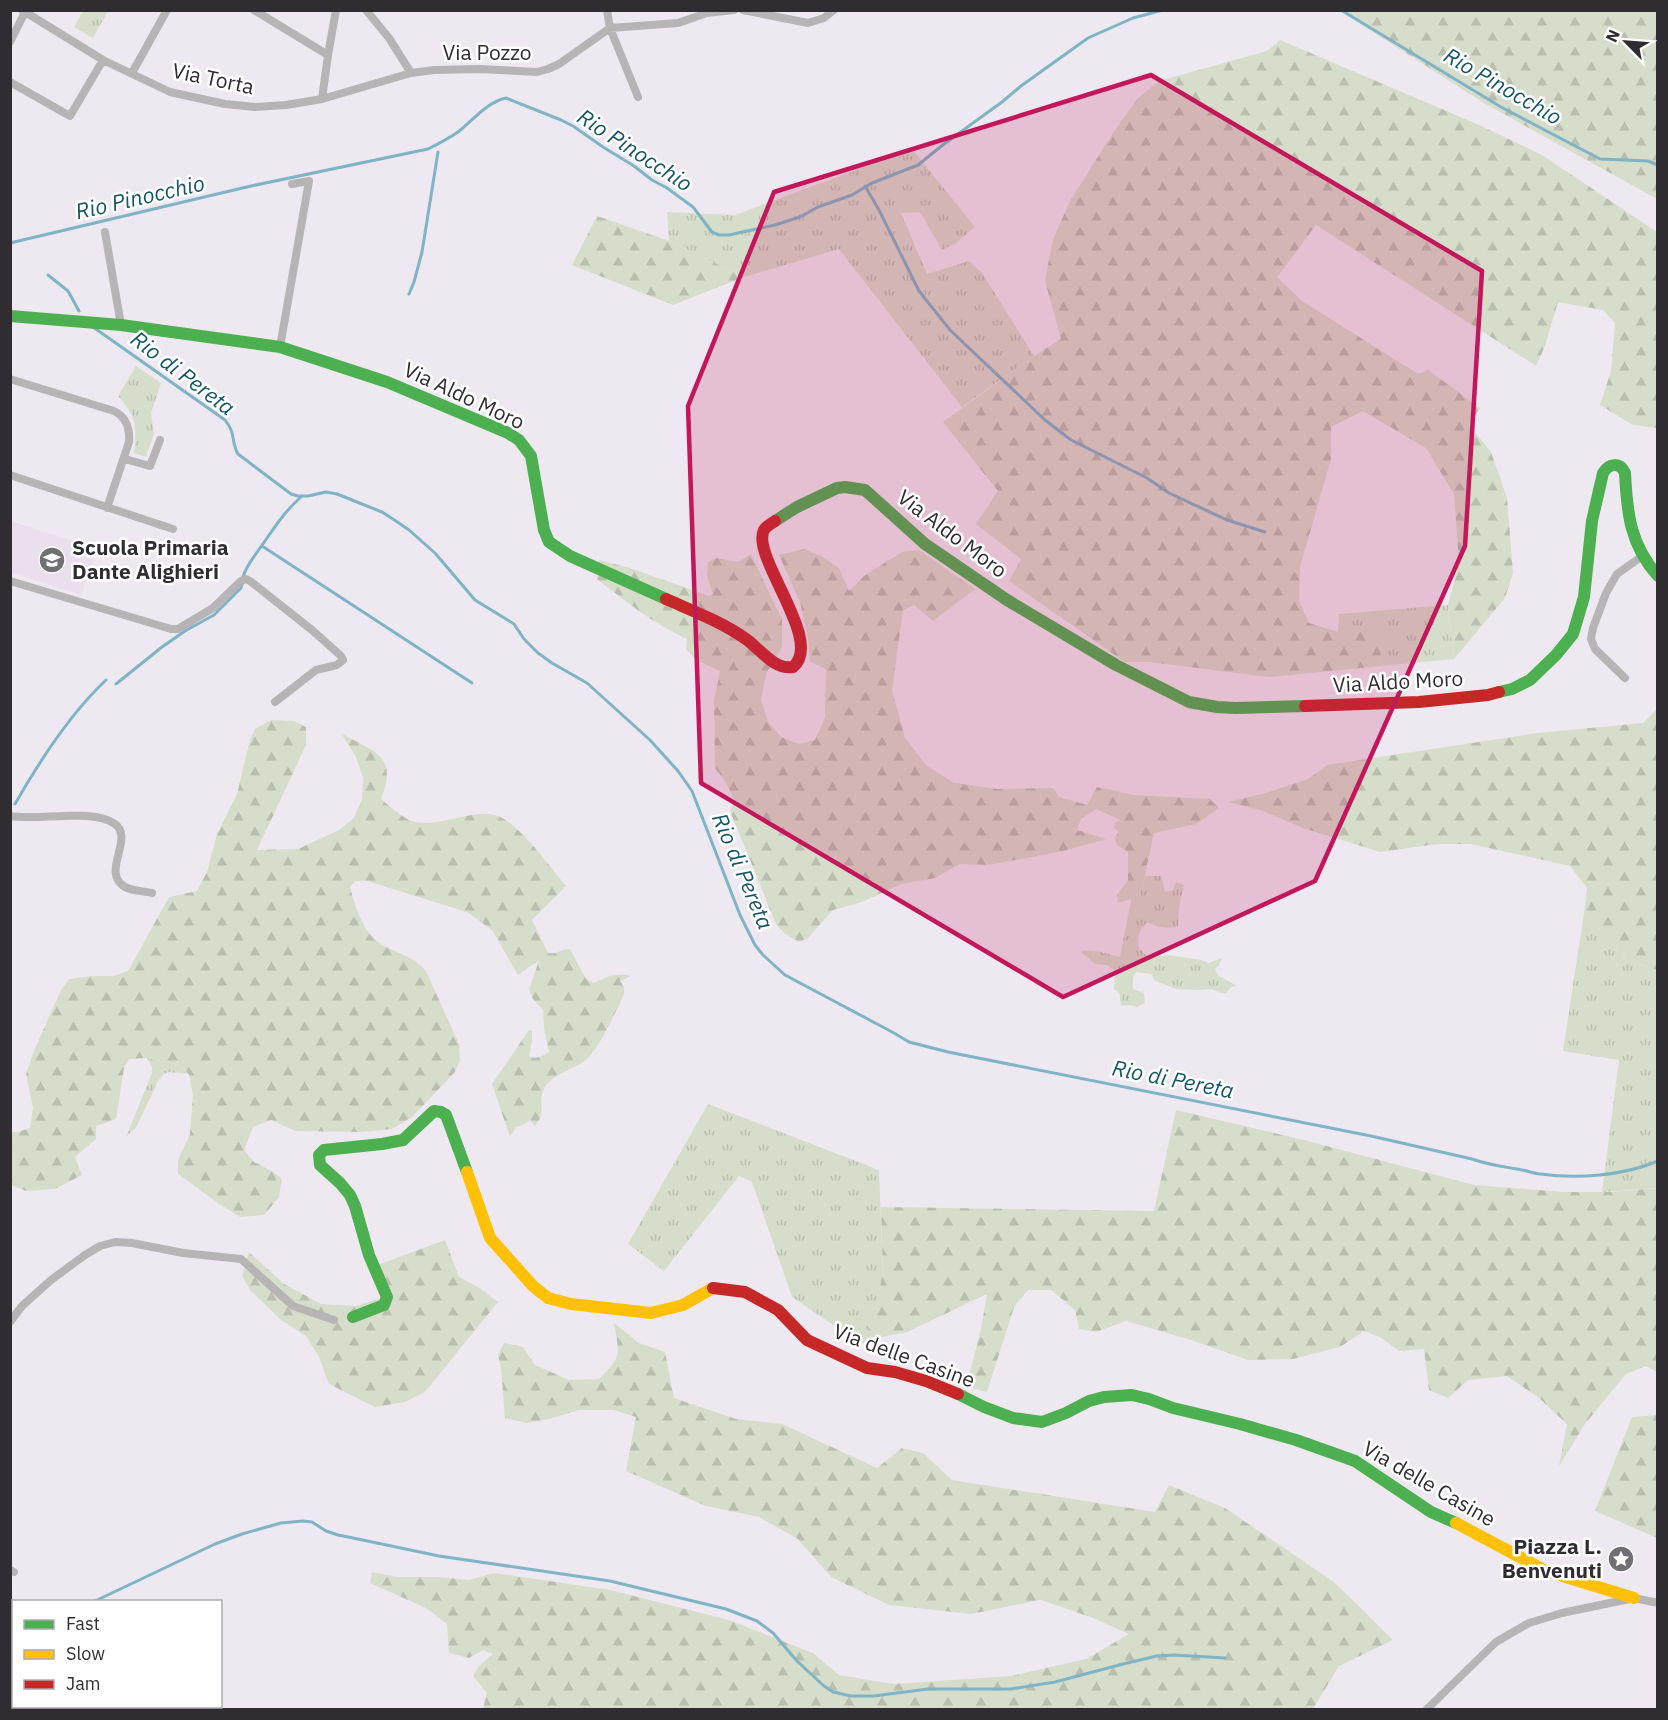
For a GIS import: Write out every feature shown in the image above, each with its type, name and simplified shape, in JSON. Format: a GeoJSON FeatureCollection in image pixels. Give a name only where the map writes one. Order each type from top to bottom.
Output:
{"type":"FeatureCollection","features":[{"type":"Feature","properties":{"kind":"main road","name":"Via Aldo Moro"},"geometry":{"type":"LineString","coordinates":[[10,316],[121,325],[280,347],[387,382],[514,436],[524,445],[533,462],[544,530],[549,542],[570,556],[732,630],[771,660],[786,668],[797,664],[800,659],[801,646],[796,623],[763,548],[763,531],[797,507],[830,491],[845,487],[865,490],[925,544],[1048,625],[1116,665],[1189,702],[1217,707],[1419,702],[1488,695],[1503,692],[1530,681],[1574,634],[1584,597],[1592,521],[1599,489],[1606,468],[1612,465],[1623,468],[1630,525],[1641,557],[1655,569]]}},
{"type":"Feature","properties":{"kind":"main road","name":"Via delle Casine"},"geometry":{"type":"LineString","coordinates":[[353,1317],[384,1305],[387,1297],[370,1258],[358,1215],[349,1195],[320,1165],[319,1155],[324,1150],[403,1140],[434,1111],[441,1112],[446,1115],[490,1238],[533,1286],[548,1298],[571,1304],[651,1313],[683,1305],[711,1288],[745,1292],[778,1310],[807,1340],[867,1368],[895,1372],[926,1382],[1013,1418],[1042,1422],[1089,1401],[1104,1397],[1132,1395],[1173,1408],[1240,1424],[1296,1440],[1355,1461],[1378,1474],[1431,1512],[1546,1571],[1634,1598]]}},
{"type":"Feature","properties":{"kind":"street"},"geometry":{"type":"LineString","coordinates":[[132,73],[167,10]]}},
{"type":"Feature","properties":{"kind":"street"},"geometry":{"type":"LineString","coordinates":[[254,10],[328,55]]}},
{"type":"Feature","properties":{"kind":"street"},"geometry":{"type":"LineString","coordinates":[[322,99],[336,10]]}},
{"type":"Feature","properties":{"kind":"street"},"geometry":{"type":"LineString","coordinates":[[366,10],[389,38],[411,73]]}},
{"type":"Feature","properties":{"kind":"street"},"geometry":{"type":"LineString","coordinates":[[607,10],[610,28],[638,98]]}},
{"type":"Feature","properties":{"kind":"street"},"geometry":{"type":"LineString","coordinates":[[610,28],[678,23],[707,14],[734,10]]}},
{"type":"Feature","properties":{"kind":"street"},"geometry":{"type":"LineString","coordinates":[[743,10],[808,23],[824,18],[834,10]]}},
{"type":"Feature","properties":{"kind":"street"},"geometry":{"type":"LineString","coordinates":[[10,42],[24,11]]}},
{"type":"Feature","properties":{"kind":"street","name":"Via Torta"},"geometry":{"type":"LineString","coordinates":[[24,11],[103,60],[170,92],[225,104],[255,107],[322,99],[411,73]]}},
{"type":"Feature","properties":{"kind":"street","name":"Via Pozzo"},"geometry":{"type":"LineString","coordinates":[[411,73],[434,70],[537,72],[558,64],[610,28]]}},
{"type":"Feature","properties":{"kind":"street"},"geometry":{"type":"LineString","coordinates":[[10,82],[70,116],[103,60]]}},
{"type":"Feature","properties":{"kind":"street"},"geometry":{"type":"LineString","coordinates":[[280,347],[309,181],[292,184]]}},
{"type":"Feature","properties":{"kind":"street"},"geometry":{"type":"LineString","coordinates":[[105,232],[121,325]]}},
{"type":"Feature","properties":{"kind":"street"},"geometry":{"type":"LineString","coordinates":[[10,379],[120,414],[126,422],[130,436],[125,459],[107,508]]}},
{"type":"Feature","properties":{"kind":"street"},"geometry":{"type":"LineString","coordinates":[[125,459],[150,466],[160,440]]}},
{"type":"Feature","properties":{"kind":"street"},"geometry":{"type":"LineString","coordinates":[[10,476],[173,529]]}},
{"type":"Feature","properties":{"kind":"street"},"geometry":{"type":"LineString","coordinates":[[1625,678],[1595,650],[1591,639],[1593,627],[1606,593],[1617,574],[1641,557]]}},
{"type":"Feature","properties":{"kind":"street"},"geometry":{"type":"LineString","coordinates":[[10,581],[97,608],[178,629],[213,608],[241,581],[250,580],[312,630],[343,660],[337,665],[316,670],[274,702]]}},
{"type":"Feature","properties":{"kind":"street"},"geometry":{"type":"LineString","coordinates":[[15,817],[74,815],[114,823],[120,830],[122,841],[116,861],[119,881],[126,888],[152,893]]}},
{"type":"Feature","properties":{"kind":"street"},"geometry":{"type":"LineString","coordinates":[[10,1322],[22,1306],[51,1280],[85,1255],[100,1246],[114,1242],[241,1259],[293,1306],[334,1320]]}},
{"type":"Feature","properties":{"kind":"street"},"geometry":{"type":"LineString","coordinates":[[1426,1710],[1496,1642],[1529,1623],[1562,1613],[1634,1598],[1658,1604]]}},
{"type":"Feature","properties":{"kind":"highlighted area"},"geometry":{"type":"Polygon","coordinates":[[[1151,75],[1482,271],[1465,546],[1315,881],[1063,997],[701,783],[688,406],[774,192],[1151,75]]]}},
{"type":"Feature","properties":{"kind":"shaded area","name":"Scuola Primaria Dante Alighieri"},"geometry":{"type":"Polygon","coordinates":[[[11,521],[97,549],[81,595],[11,572],[11,521]]]}},
{"type":"Feature","properties":{"kind":"green space"},"geometry":{"type":"Polygon","coordinates":[[[83,11],[108,11],[93,38],[74,27],[83,11]]]}},
{"type":"Feature","properties":{"kind":"green space"},"geometry":{"type":"Polygon","coordinates":[[[1340,11],[1657,11],[1657,199],[1484,103],[1340,11]]]}},
{"type":"Feature","properties":{"kind":"green space"},"geometry":{"type":"Polygon","coordinates":[[[1280,40],[1477,124],[1542,155],[1657,232],[1657,428],[1633,425],[1600,405],[1611,371],[1615,323],[1603,310],[1558,302],[1545,346],[1536,366],[1316,225],[1277,277],[1302,301],[1418,374],[1428,370],[1480,408],[1469,425],[1491,452],[1507,498],[1513,573],[1505,598],[1454,659],[1448,605],[1459,562],[1454,494],[1426,448],[1363,411],[1331,427],[1331,459],[1300,567],[1299,601],[1309,623],[1338,632],[1380,632],[1381,666],[1269,677],[1150,662],[1125,662],[1009,581],[1021,559],[976,524],[998,491],[943,422],[1061,339],[1045,280],[1053,240],[1070,201],[1137,99],[1159,81],[1267,51],[1280,40]]]}},
{"type":"Feature","properties":{"kind":"green space"},"geometry":{"type":"Polygon","coordinates":[[[912,149],[975,227],[956,243],[942,250],[920,212],[901,213],[927,274],[969,261],[982,273],[1034,356],[962,407],[839,249],[744,277],[669,241],[667,212],[735,215],[912,149]]]}},
{"type":"Feature","properties":{"kind":"green space"},"geometry":{"type":"Polygon","coordinates":[[[597,216],[669,241],[744,277],[673,305],[572,265],[597,216]]]}},
{"type":"Feature","properties":{"kind":"green space"},"geometry":{"type":"Polygon","coordinates":[[[136,366],[161,383],[151,413],[154,434],[146,457],[134,453],[134,422],[129,410],[118,396],[136,366]]]}},
{"type":"Feature","properties":{"kind":"green space"},"geometry":{"type":"Polygon","coordinates":[[[805,549],[839,568],[849,591],[864,576],[902,552],[919,550],[975,589],[933,621],[914,605],[903,610],[892,690],[905,738],[926,765],[954,783],[997,789],[1053,788],[1059,797],[1087,805],[1097,787],[1134,795],[1210,799],[1219,808],[1196,824],[1154,833],[1138,906],[1131,899],[1118,903],[1117,895],[1128,880],[1128,852],[1117,845],[1115,840],[1118,831],[1114,828],[1115,823],[1120,820],[1096,809],[1081,819],[1077,830],[1106,839],[1063,851],[989,865],[960,864],[935,878],[901,884],[862,902],[833,910],[808,938],[799,942],[785,934],[776,924],[730,811],[734,799],[715,768],[714,701],[720,671],[696,660],[686,649],[687,639],[651,619],[597,579],[599,560],[630,568],[709,596],[713,594],[707,576],[708,562],[716,558],[738,562],[751,554],[782,620],[782,646],[766,674],[761,700],[768,722],[781,737],[799,744],[815,740],[825,717],[826,669],[810,662],[808,638],[800,602],[779,555],[805,549]]]}},
{"type":"Feature","properties":{"kind":"green space"},"geometry":{"type":"Polygon","coordinates":[[[1448,605],[1454,659],[1381,666],[1380,632],[1338,632],[1339,614],[1448,605]]]}},
{"type":"Feature","properties":{"kind":"green space"},"geometry":{"type":"Polygon","coordinates":[[[1657,709],[1657,970],[1628,960],[1584,913],[1587,888],[1570,866],[1471,844],[1437,844],[1380,852],[1303,828],[1261,810],[1228,802],[1266,793],[1308,779],[1327,765],[1537,733],[1643,723],[1657,709]]]}},
{"type":"Feature","properties":{"kind":"green space"},"geometry":{"type":"Polygon","coordinates":[[[271,720],[294,721],[306,727],[306,745],[257,850],[298,849],[339,830],[354,818],[362,799],[363,778],[356,757],[341,733],[380,756],[387,772],[381,799],[406,818],[425,823],[469,815],[498,816],[525,837],[566,886],[532,920],[548,953],[570,949],[586,979],[594,983],[617,975],[631,976],[620,981],[624,987],[624,994],[602,1038],[587,1059],[557,1076],[544,1088],[541,1114],[535,1126],[530,1120],[516,1127],[510,1137],[492,1084],[529,1030],[532,1031],[532,1041],[529,1056],[536,1058],[549,1052],[543,1010],[533,999],[529,990],[539,960],[518,975],[492,930],[467,912],[367,881],[355,881],[350,887],[357,909],[368,931],[378,942],[410,958],[426,971],[459,1044],[460,1060],[455,1072],[412,1117],[392,1129],[362,1132],[296,1131],[271,1120],[253,1127],[244,1150],[254,1162],[282,1179],[279,1197],[264,1215],[240,1217],[178,1174],[178,1160],[190,1134],[193,1095],[189,1074],[176,1064],[147,1058],[129,1059],[124,1068],[116,1119],[96,1126],[96,1139],[75,1157],[82,1175],[55,1189],[26,1191],[11,1185],[11,1132],[30,1128],[33,1108],[26,1074],[61,990],[69,979],[114,976],[128,971],[169,897],[197,891],[207,872],[217,834],[237,794],[250,740],[255,729],[271,720]]]}},
{"type":"Feature","properties":{"kind":"green space"},"geometry":{"type":"Polygon","coordinates":[[[1145,876],[1161,876],[1165,892],[1173,890],[1176,882],[1184,885],[1178,927],[1162,927],[1147,922],[1139,934],[1139,948],[1146,955],[1155,957],[1167,955],[1209,963],[1222,958],[1215,969],[1218,975],[1237,986],[1231,987],[1226,993],[1212,989],[1177,989],[1155,981],[1151,974],[1136,972],[1133,978],[1133,989],[1144,993],[1145,1003],[1137,1007],[1121,1006],[1120,994],[1114,989],[1115,971],[1107,965],[1095,964],[1081,952],[1084,950],[1101,952],[1120,957],[1131,901],[1138,905],[1145,876]]]}},
{"type":"Feature","properties":{"kind":"green space"},"geometry":{"type":"Polygon","coordinates":[[[1584,913],[1628,960],[1657,970],[1657,1188],[1602,1192],[1619,1060],[1563,1051],[1584,913]]]}},
{"type":"Feature","properties":{"kind":"green space"},"geometry":{"type":"Polygon","coordinates":[[[147,1058],[176,1064],[189,1074],[169,1072],[164,1074],[158,1081],[137,1126],[126,1137],[152,1073],[152,1066],[147,1058]]]}},
{"type":"Feature","properties":{"kind":"green space"},"geometry":{"type":"Polygon","coordinates":[[[708,1104],[879,1170],[883,1271],[874,1319],[861,1344],[792,1297],[752,1182],[739,1176],[664,1271],[628,1244],[708,1104]]]}},
{"type":"Feature","properties":{"kind":"green space"},"geometry":{"type":"Polygon","coordinates":[[[1176,1110],[1304,1140],[1474,1185],[1564,1192],[1611,1192],[1657,1188],[1657,1372],[1646,1366],[1626,1374],[1585,1424],[1559,1466],[1567,1424],[1539,1398],[1507,1376],[1468,1380],[1448,1398],[1429,1390],[1424,1349],[1399,1351],[1380,1337],[1364,1331],[1340,1347],[1293,1359],[1248,1360],[1126,1321],[1096,1332],[1079,1329],[1075,1310],[1051,1290],[1028,1290],[1014,1307],[987,1392],[971,1388],[969,1376],[987,1294],[907,1332],[861,1344],[874,1319],[883,1271],[881,1207],[1154,1211],[1176,1110]]]}},
{"type":"Feature","properties":{"kind":"green space"},"geometry":{"type":"Polygon","coordinates":[[[445,1240],[459,1277],[478,1287],[498,1302],[425,1392],[405,1402],[375,1407],[329,1384],[319,1357],[306,1336],[281,1320],[251,1291],[242,1276],[249,1252],[284,1284],[321,1304],[356,1306],[381,1298],[380,1264],[445,1240]]]}},
{"type":"Feature","properties":{"kind":"green space"},"geometry":{"type":"Polygon","coordinates":[[[614,1323],[639,1343],[665,1352],[674,1398],[736,1419],[782,1424],[877,1468],[902,1448],[923,1453],[952,1480],[1155,1512],[1169,1485],[1225,1508],[1334,1582],[1393,1640],[1339,1666],[1313,1709],[483,1709],[487,1693],[473,1676],[479,1666],[493,1654],[483,1650],[469,1658],[449,1653],[447,1624],[426,1608],[370,1583],[372,1572],[397,1577],[469,1580],[494,1573],[610,1590],[729,1620],[813,1653],[839,1675],[893,1684],[1011,1676],[1086,1659],[1129,1634],[1093,1618],[1041,1600],[971,1614],[889,1605],[831,1577],[798,1539],[759,1517],[706,1506],[626,1471],[636,1417],[613,1410],[579,1410],[527,1423],[505,1418],[498,1355],[504,1343],[523,1347],[535,1365],[569,1380],[599,1379],[616,1359],[618,1348],[614,1323]]]}},
{"type":"Feature","properties":{"kind":"green space"},"geometry":{"type":"Polygon","coordinates":[[[1658,1415],[1657,1538],[1595,1511],[1632,1417],[1658,1415]]]}},
{"type":"Feature","properties":{"kind":"waterway","name":"Rio Pinocchio"},"geometry":{"type":"LineString","coordinates":[[10,243],[251,186],[428,149],[458,132],[492,103],[506,98],[573,126],[693,207],[712,232],[729,235],[800,217],[818,207],[852,195],[872,183],[918,165],[1088,38],[1133,18],[1163,10]]}},
{"type":"Feature","properties":{"kind":"waterway","name":"Rio Pinocchio"},"geometry":{"type":"LineString","coordinates":[[1341,10],[1501,107],[1600,159],[1648,161],[1658,165]]}},
{"type":"Feature","properties":{"kind":"waterway"},"geometry":{"type":"LineString","coordinates":[[409,294],[422,252],[438,152]]}},
{"type":"Feature","properties":{"kind":"waterway"},"geometry":{"type":"LineString","coordinates":[[865,186],[919,291],[950,330],[1045,420],[1071,440],[1147,478],[1169,493],[1227,520],[1265,532]]}},
{"type":"Feature","properties":{"kind":"waterway","name":"Rio di Pereta"},"geometry":{"type":"LineString","coordinates":[[48,275],[68,291],[79,311]]}},
{"type":"Feature","properties":{"kind":"waterway","name":"Rio di Pereta"},"geometry":{"type":"LineString","coordinates":[[93,327],[225,420],[231,429],[238,454],[291,494],[298,496],[326,492],[337,494],[382,512],[409,530],[435,553],[475,600],[514,624],[524,639],[538,653],[587,683],[650,740],[678,771],[692,791],[740,915],[755,945],[763,955],[785,975],[909,1042],[948,1052],[1371,1136],[1537,1174],[1600,1175],[1630,1170],[1658,1161]]}},
{"type":"Feature","properties":{"kind":"waterway"},"geometry":{"type":"LineString","coordinates":[[243,577],[250,562],[274,528],[300,498]]}},
{"type":"Feature","properties":{"kind":"waterway"},"geometry":{"type":"LineString","coordinates":[[262,546],[472,683]]}},
{"type":"Feature","properties":{"kind":"waterway"},"geometry":{"type":"LineString","coordinates":[[116,684],[162,647],[214,615],[241,588],[242,584]]}},
{"type":"Feature","properties":{"kind":"waterway"},"geometry":{"type":"LineString","coordinates":[[15,804],[56,739],[106,680]]}},
{"type":"Feature","properties":{"kind":"waterway"},"geometry":{"type":"LineString","coordinates":[[97,1600],[215,1544],[281,1523],[303,1521],[312,1522],[338,1535],[439,1556],[610,1581],[726,1609],[757,1621],[773,1633],[797,1661],[824,1686],[833,1692],[851,1696],[874,1696],[928,1689],[1011,1689],[1055,1682],[1157,1656],[1225,1658]]}},
{"type":"Feature","properties":{"kind":"traffic: fast"},"geometry":{"type":"LineString","coordinates":[[10,316],[121,325],[280,347],[387,382],[508,433],[519,440],[531,456],[544,530],[549,542],[570,556],[666,599]]}},
{"type":"Feature","properties":{"kind":"traffic: fast"},"geometry":{"type":"LineString","coordinates":[[1499,692],[1512,689],[1530,680],[1556,655],[1573,634],[1584,597],[1592,521],[1603,473],[1611,466],[1620,467],[1625,473],[1632,528],[1641,552],[1658,576]]}},
{"type":"Feature","properties":{"kind":"traffic: fast"},"geometry":{"type":"LineString","coordinates":[[775,521],[797,507],[837,488],[865,490],[925,544],[1007,600],[1116,665],[1189,702],[1235,708],[1305,706]]}},
{"type":"Feature","properties":{"kind":"traffic: fast"},"geometry":{"type":"LineString","coordinates":[[353,1317],[384,1305],[387,1297],[369,1255],[350,1195],[320,1165],[319,1155],[324,1150],[403,1140],[434,1111],[446,1115],[467,1172]]}},
{"type":"Feature","properties":{"kind":"traffic: fast"},"geometry":{"type":"LineString","coordinates":[[958,1394],[1013,1418],[1042,1422],[1089,1401],[1104,1397],[1132,1395],[1149,1399],[1173,1408],[1296,1440],[1355,1461],[1431,1512],[1456,1523]]}},
{"type":"Feature","properties":{"kind":"traffic: slow"},"geometry":{"type":"LineString","coordinates":[[467,1172],[490,1238],[533,1286],[548,1298],[571,1304],[651,1313],[683,1305],[713,1288]]}},
{"type":"Feature","properties":{"kind":"traffic: slow"},"geometry":{"type":"LineString","coordinates":[[1456,1523],[1546,1571],[1634,1598]]}},
{"type":"Feature","properties":{"kind":"traffic: jam"},"geometry":{"type":"LineString","coordinates":[[666,599],[727,627],[746,639],[773,662],[793,667],[800,655],[800,638],[767,559],[763,542],[764,530],[775,521]]}},
{"type":"Feature","properties":{"kind":"traffic: jam"},"geometry":{"type":"LineString","coordinates":[[1305,706],[1419,702],[1499,692]]}},
{"type":"Feature","properties":{"kind":"traffic: jam"},"geometry":{"type":"LineString","coordinates":[[713,1288],[745,1292],[778,1310],[807,1340],[867,1368],[895,1372],[958,1394]]}},
{"type":"Feature","properties":{"kind":"place","name":"Scuola Primaria Dante Alighieri"},"geometry":{"type":"Point","coordinates":[52,560]}},
{"type":"Feature","properties":{"kind":"place","name":"Piazza L. Benvenuti"},"geometry":{"type":"Point","coordinates":[1621,1559]}}]}
